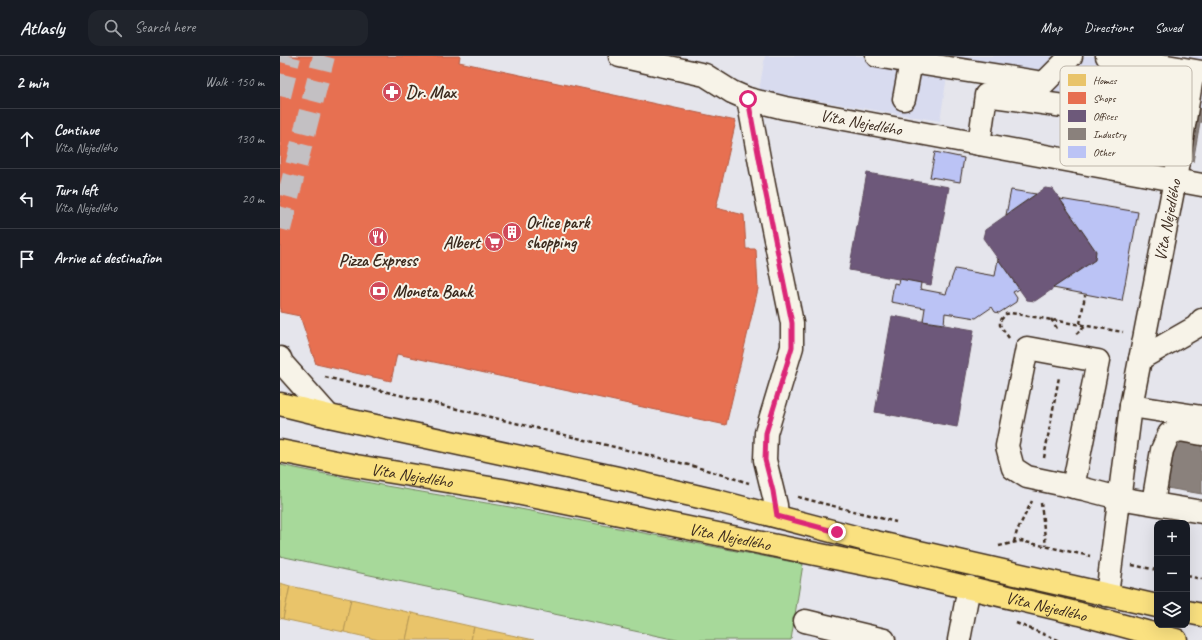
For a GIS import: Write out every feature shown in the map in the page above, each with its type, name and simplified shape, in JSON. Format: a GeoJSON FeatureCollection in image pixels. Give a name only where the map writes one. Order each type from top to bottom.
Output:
{"type":"FeatureCollection","features":[{"type":"Feature","properties":{"kind":"main road","name":"Víta Nejedlého"},"geometry":{"type":"LineString","coordinates":[[280,404],[329,416],[717,500],[859,538],[1154,605]]}},
{"type":"Feature","properties":{"kind":"main road","name":"Víta Nejedlého"},"geometry":{"type":"LineString","coordinates":[[280,451],[356,466],[554,500],[889,569],[1080,614],[1176,640]]}},
{"type":"Feature","properties":{"kind":"main road"},"geometry":{"type":"LineString","coordinates":[[1190,613],[1202,615]]}},
{"type":"Feature","properties":{"kind":"street","name":"Víta Nejedlého"},"geometry":{"type":"LineString","coordinates":[[620,56],[705,75],[732,92],[748,99],[785,108],[1060,159]]}},
{"type":"Feature","properties":{"kind":"street"},"geometry":{"type":"LineString","coordinates":[[877,56],[1044,83],[1060,67]]}},
{"type":"Feature","properties":{"kind":"street"},"geometry":{"type":"LineString","coordinates":[[1061,66],[1071,56]]}},
{"type":"Feature","properties":{"kind":"street"},"geometry":{"type":"LineString","coordinates":[[1107,56],[1167,66]]}},
{"type":"Feature","properties":{"kind":"street"},"geometry":{"type":"LineString","coordinates":[[904,99],[911,62]]}},
{"type":"Feature","properties":{"kind":"street"},"geometry":{"type":"LineString","coordinates":[[1192,96],[1197,71]]}},
{"type":"Feature","properties":{"kind":"street"},"geometry":{"type":"LineString","coordinates":[[979,144],[986,95],[1060,105]]}},
{"type":"Feature","properties":{"kind":"street","name":"Víta Nejedlého"},"geometry":{"type":"LineString","coordinates":[[748,99],[792,323],[792,347],[788,364],[776,397],[766,433],[765,460],[773,491],[777,516]]}},
{"type":"Feature","properties":{"kind":"street","name":"Víta Nejedlého"},"geometry":{"type":"LineString","coordinates":[[1099,166],[1175,180],[1131,406],[1107,595]]}},
{"type":"Feature","properties":{"kind":"street"},"geometry":{"type":"LineString","coordinates":[[1178,166],[1175,180],[1202,185]]}},
{"type":"Feature","properties":{"kind":"street"},"geometry":{"type":"LineString","coordinates":[[1140,359],[1196,327],[1202,320]]}},
{"type":"Feature","properties":{"kind":"street"},"geometry":{"type":"LineString","coordinates":[[1073,487],[1098,361],[1027,348],[1007,446],[1013,468],[1039,484],[1073,487],[1120,498],[1202,512]]}},
{"type":"Feature","properties":{"kind":"street"},"geometry":{"type":"LineString","coordinates":[[280,358],[286,368],[329,416]]}},
{"type":"Feature","properties":{"kind":"street"},"geometry":{"type":"LineString","coordinates":[[1131,406],[1202,417]]}},
{"type":"Feature","properties":{"kind":"street"},"geometry":{"type":"LineString","coordinates":[[1153,503],[1162,450],[1169,434],[1180,430],[1202,434]]}},
{"type":"Feature","properties":{"kind":"street"},"geometry":{"type":"LineString","coordinates":[[959,640],[969,587]]}},
{"type":"Feature","properties":{"kind":"street"},"geometry":{"type":"LineString","coordinates":[[806,621],[884,640]]}},
{"type":"Feature","properties":{"kind":"path"},"geometry":{"type":"LineString","coordinates":[[1080,324],[1085,295]]}},
{"type":"Feature","properties":{"kind":"path"},"geometry":{"type":"LineString","coordinates":[[1004,332],[1000,325],[1000,321],[1006,314],[1011,313],[1145,336]]}},
{"type":"Feature","properties":{"kind":"path"},"geometry":{"type":"LineString","coordinates":[[1014,543],[1017,531],[1039,484],[1064,355]]}},
{"type":"Feature","properties":{"kind":"path"},"geometry":{"type":"LineString","coordinates":[[325,377],[693,466],[773,491],[903,524]]}},
{"type":"Feature","properties":{"kind":"path"},"geometry":{"type":"LineString","coordinates":[[1039,484],[1046,546]]}},
{"type":"Feature","properties":{"kind":"path"},"geometry":{"type":"LineString","coordinates":[[995,547],[1021,541],[1154,569]]}},
{"type":"Feature","properties":{"kind":"path"},"geometry":{"type":"LineString","coordinates":[[1190,577],[1202,579]]}},
{"type":"Feature","properties":{"kind":"shaded area"},"geometry":{"type":"Polygon","coordinates":[[[765,56],[1202,56],[1202,122],[1200,122],[1193,162],[1192,66],[1060,66],[1060,93],[947,76],[940,121],[759,91],[765,56]]]}},
{"type":"Feature","properties":{"kind":"green space"},"geometry":{"type":"Polygon","coordinates":[[[280,465],[386,486],[510,507],[803,564],[791,640],[677,640],[280,556],[280,465]]]}},
{"type":"Feature","properties":{"kind":"building: Homes"},"geometry":{"type":"Polygon","coordinates":[[[280,583],[290,586],[283,619],[280,618],[280,583]]]}},
{"type":"Feature","properties":{"kind":"building: Homes"},"geometry":{"type":"Polygon","coordinates":[[[290,586],[351,599],[344,632],[283,619],[290,586]]]}},
{"type":"Feature","properties":{"kind":"building: Homes"},"geometry":{"type":"Polygon","coordinates":[[[351,599],[412,613],[406,640],[379,640],[344,632],[351,599]]]}},
{"type":"Feature","properties":{"kind":"building: Homes"},"geometry":{"type":"Polygon","coordinates":[[[412,613],[474,627],[471,640],[406,640],[412,613]]]}},
{"type":"Feature","properties":{"kind":"building: Homes"},"geometry":{"type":"Polygon","coordinates":[[[474,627],[534,640],[471,640],[474,627]]]}},
{"type":"Feature","properties":{"kind":"building: Shops","name":"Orlice park shopping"},"geometry":{"type":"Polygon","coordinates":[[[280,56],[460,56],[459,62],[736,121],[716,208],[744,215],[746,249],[756,249],[758,289],[726,425],[397,354],[391,381],[316,364],[300,316],[280,312],[280,56]]]}},
{"type":"Feature","properties":{"kind":"building: Offices"},"geometry":{"type":"Polygon","coordinates":[[[867,173],[949,187],[931,285],[849,270],[867,173]]]}},
{"type":"Feature","properties":{"kind":"building: Offices"},"geometry":{"type":"Polygon","coordinates":[[[1045,188],[1053,189],[1096,251],[1095,260],[1035,301],[1027,300],[983,238],[985,230],[1045,188]]]}},
{"type":"Feature","properties":{"kind":"building: Offices"},"geometry":{"type":"Polygon","coordinates":[[[892,316],[974,330],[957,427],[875,412],[892,316]]]}},
{"type":"Feature","properties":{"kind":"building: Industry"},"geometry":{"type":"Polygon","coordinates":[[[1192,107],[1202,109],[1202,122],[1200,122],[1193,162],[1192,107]]]}},
{"type":"Feature","properties":{"kind":"building: Industry"},"geometry":{"type":"Polygon","coordinates":[[[1175,440],[1202,444],[1202,494],[1167,488],[1175,440]]]}},
{"type":"Feature","properties":{"kind":"building: Other"},"geometry":{"type":"Polygon","coordinates":[[[935,152],[964,158],[960,182],[930,177],[935,152]]]}},
{"type":"Feature","properties":{"kind":"building: Other"},"geometry":{"type":"Polygon","coordinates":[[[1011,190],[1036,194],[1006,215],[1011,190]]]}},
{"type":"Feature","properties":{"kind":"building: Other"},"geometry":{"type":"Polygon","coordinates":[[[1060,199],[1138,212],[1122,301],[1053,288],[1095,260],[1096,251],[1060,199]]]}},
{"type":"Feature","properties":{"kind":"building: Other"},"geometry":{"type":"Polygon","coordinates":[[[998,259],[1019,289],[1013,292],[1017,298],[1016,302],[999,313],[995,312],[992,307],[976,318],[945,313],[944,324],[923,321],[925,308],[891,302],[894,283],[899,284],[900,279],[921,283],[920,289],[946,294],[955,269],[995,276],[998,259]]]}},
{"type":"Feature","properties":{"kind":"tunnel"},"geometry":{"type":"LineString","coordinates":[[280,96],[290,56]]}},
{"type":"Feature","properties":{"kind":"tunnel"},"geometry":{"type":"LineString","coordinates":[[280,229],[324,56]]}},
{"type":"Feature","properties":{"kind":"place","name":"Dr. Max"},"geometry":{"type":"Point","coordinates":[392,92]}},
{"type":"Feature","properties":{"kind":"place","name":"Orlice park shopping"},"geometry":{"type":"Point","coordinates":[512,232]}},
{"type":"Feature","properties":{"kind":"place","name":"Pizza Express"},"geometry":{"type":"Point","coordinates":[378,237]}},
{"type":"Feature","properties":{"kind":"place","name":"Albert"},"geometry":{"type":"Point","coordinates":[494,242]}},
{"type":"Feature","properties":{"kind":"place","name":"Moneta Bank"},"geometry":{"type":"Point","coordinates":[379,291]}},
{"type":"Feature","properties":{"kind":"route"},"geometry":{"type":"LineString","coordinates":[[748,99],[792,323],[792,347],[788,364],[776,397],[766,433],[765,460],[767,471],[773,491],[777,516],[837,532]]}}]}
